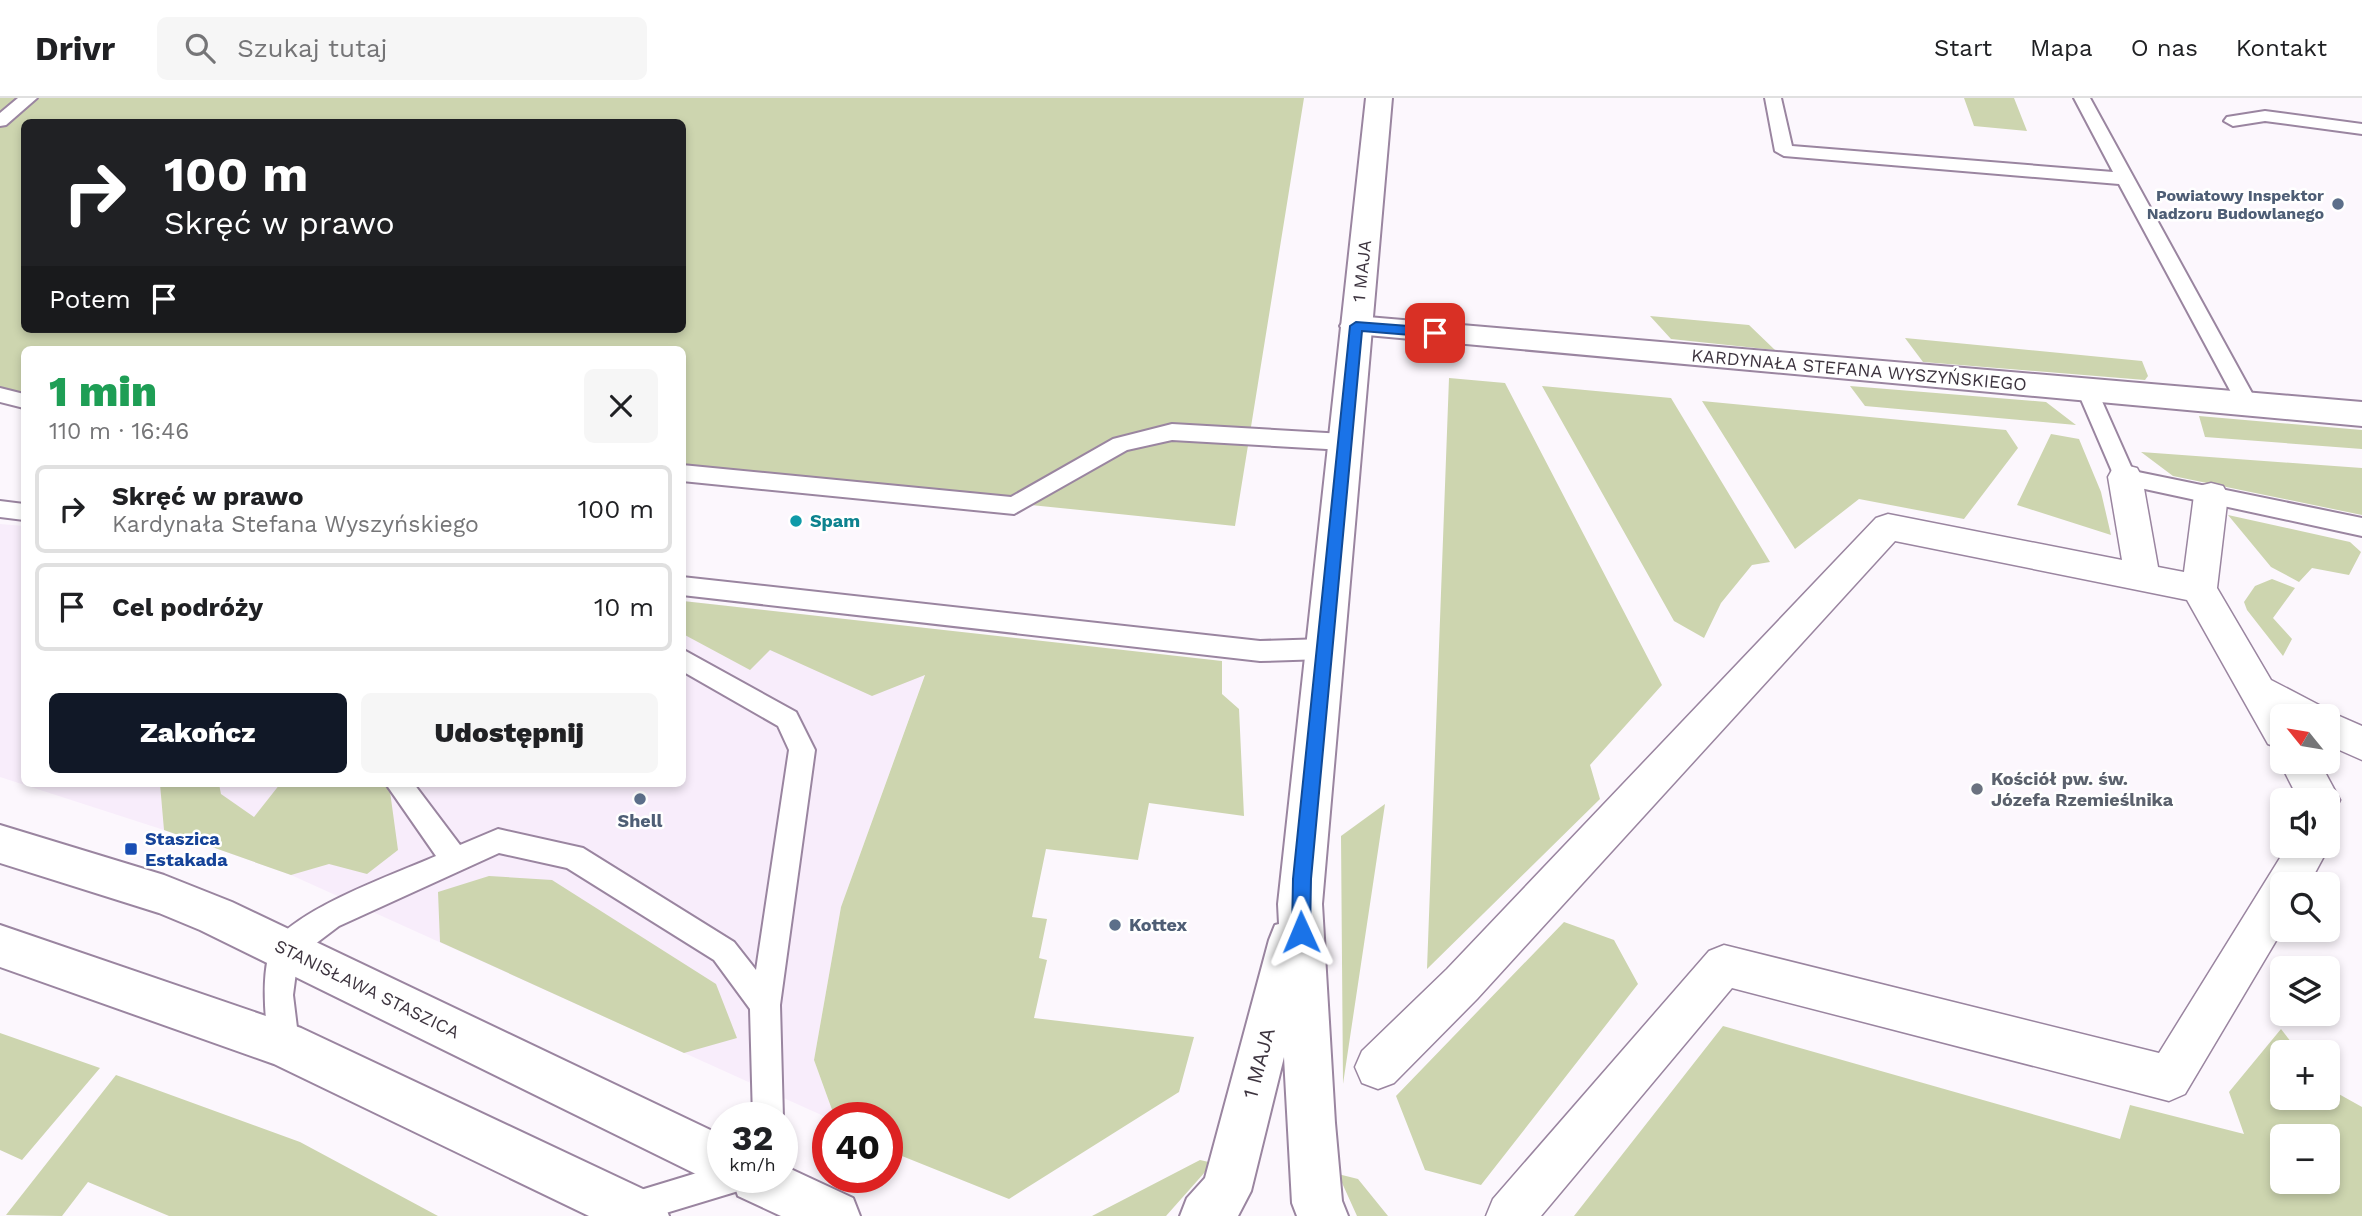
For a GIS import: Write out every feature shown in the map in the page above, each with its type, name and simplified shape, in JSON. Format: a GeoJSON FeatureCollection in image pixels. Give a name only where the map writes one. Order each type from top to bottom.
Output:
{"type":"FeatureCollection","features":[{"type":"Feature","properties":{"kind":"street","name":"1 MAJA"},"geometry":{"type":"LineString","coordinates":[[1323,1216],[1317,1203],[1311,1123],[1300,904],[1379,98]]}},
{"type":"Feature","properties":{"kind":"street","name":"KARDYNAŁA STEFANA WYSZYŃSKIEGO"},"geometry":{"type":"LineString","coordinates":[[1356,326],[2362,414]]}},
{"type":"Feature","properties":{"kind":"street"},"geometry":{"type":"LineString","coordinates":[[2125,477],[2143,578]]}},
{"type":"Feature","properties":{"kind":"street"},"geometry":{"type":"LineString","coordinates":[[2211,495],[2199,589],[2270,712]]}},
{"type":"Feature","properties":{"kind":"street"},"geometry":{"type":"LineString","coordinates":[[1378,1067],[1462,984],[1888,527],[2199,589]]}},
{"type":"Feature","properties":{"kind":"street"},"geometry":{"type":"LineString","coordinates":[[2258,691],[2283,704]]}},
{"type":"Feature","properties":{"kind":"street"},"geometry":{"type":"LineString","coordinates":[[2340,733],[2362,744]]}},
{"type":"Feature","properties":{"kind":"street","name":"STANISŁAWA STASZICA"},"geometry":{"type":"LineString","coordinates":[[0,844],[164,895],[285,950],[707,1153]]}},
{"type":"Feature","properties":{"kind":"street","name":"1 MAJA"},"geometry":{"type":"LineString","coordinates":[[1205,1216],[1226,1191],[1300,904]]}},
{"type":"Feature","properties":{"kind":"street"},"geometry":{"type":"LineString","coordinates":[[1510,1216],[1724,965],[2169,1079],[2270,912]]}},
{"type":"Feature","properties":{"kind":"street"},"geometry":{"type":"LineString","coordinates":[[0,946],[284,1044],[636,1212]]}},
{"type":"Feature","properties":{"kind":"street"},"geometry":{"type":"LineString","coordinates":[[787,1193],[835,1216]]}},
{"type":"Feature","properties":{"kind":"lane"},"geometry":{"type":"LineString","coordinates":[[0,121],[29,98]]}},
{"type":"Feature","properties":{"kind":"lane"},"geometry":{"type":"LineString","coordinates":[[1773,98],[1784,151],[2127,179]]}},
{"type":"Feature","properties":{"kind":"lane"},"geometry":{"type":"LineString","coordinates":[[2082,98],[2247,404]]}},
{"type":"Feature","properties":{"kind":"lane"},"geometry":{"type":"LineString","coordinates":[[2233,121],[2265,116],[2362,128]]}},
{"type":"Feature","properties":{"kind":"lane"},"geometry":{"type":"LineString","coordinates":[[2087,390],[2125,477],[2362,527]]}},
{"type":"Feature","properties":{"kind":"lane"},"geometry":{"type":"LineString","coordinates":[[0,395],[21,400]]}},
{"type":"Feature","properties":{"kind":"lane"},"geometry":{"type":"LineString","coordinates":[[686,473],[1014,506],[1121,443],[1172,432],[1344,442]]}},
{"type":"Feature","properties":{"kind":"lane"},"geometry":{"type":"LineString","coordinates":[[0,509],[21,512]]}},
{"type":"Feature","properties":{"kind":"lane"},"geometry":{"type":"LineString","coordinates":[[686,586],[1260,651],[1324,649]]}},
{"type":"Feature","properties":{"kind":"lane"},"geometry":{"type":"LineString","coordinates":[[686,661],[787,719],[802,750],[765,1005],[768,1102]]}},
{"type":"Feature","properties":{"kind":"lane"},"geometry":{"type":"LineString","coordinates":[[401,787],[454,860]]}},
{"type":"Feature","properties":{"kind":"lane"},"geometry":{"type":"LineString","coordinates":[[284,1044],[278,995],[285,950],[329,917],[498,841],[573,857],[724,951],[765,1005]]}},
{"type":"Feature","properties":{"kind":"lane"},"geometry":{"type":"LineString","coordinates":[[636,1212],[707,1187]]}},
{"type":"Feature","properties":{"kind":"shaded area"},"geometry":{"type":"Polygon","coordinates":[[[0,524],[21,526],[21,784],[0,777],[0,524]]]}},
{"type":"Feature","properties":{"kind":"shaded area"},"geometry":{"type":"Polygon","coordinates":[[[686,601],[941,630],[841,907],[814,1060],[829,1102],[812,1102],[812,1111],[798,1102],[793,1102],[291,875],[31,787],[686,787],[686,601]]]}},
{"type":"Feature","properties":{"kind":"green space"},"geometry":{"type":"Polygon","coordinates":[[[0,98],[1304,98],[1235,526],[686,469],[686,346],[21,346],[21,400],[0,398],[0,98]]]}},
{"type":"Feature","properties":{"kind":"green space"},"geometry":{"type":"Polygon","coordinates":[[[1964,98],[2014,98],[2027,131],[1974,126],[1964,98]]]}},
{"type":"Feature","properties":{"kind":"green space"},"geometry":{"type":"Polygon","coordinates":[[[1650,316],[1749,325],[1775,350],[1671,339],[1650,316]]]}},
{"type":"Feature","properties":{"kind":"green space"},"geometry":{"type":"Polygon","coordinates":[[[1905,338],[2142,361],[2148,376],[2145,380],[1923,362],[1905,338]]]}},
{"type":"Feature","properties":{"kind":"green space"},"geometry":{"type":"Polygon","coordinates":[[[1449,378],[1505,383],[1662,685],[1590,765],[1600,799],[1427,969],[1449,378]]]}},
{"type":"Feature","properties":{"kind":"green space"},"geometry":{"type":"Polygon","coordinates":[[[1542,386],[1671,398],[1770,562],[1752,565],[1721,603],[1704,638],[1674,621],[1542,386]]]}},
{"type":"Feature","properties":{"kind":"green space"},"geometry":{"type":"Polygon","coordinates":[[[1850,386],[2046,402],[2076,425],[1865,406],[1850,386]]]}},
{"type":"Feature","properties":{"kind":"green space"},"geometry":{"type":"Polygon","coordinates":[[[1702,401],[2006,430],[2018,448],[1964,519],[1859,499],[1795,549],[1702,401]]]}},
{"type":"Feature","properties":{"kind":"green space"},"geometry":{"type":"Polygon","coordinates":[[[2199,416],[2362,430],[2362,449],[2205,437],[2199,416]]]}},
{"type":"Feature","properties":{"kind":"green space"},"geometry":{"type":"Polygon","coordinates":[[[2051,434],[2079,439],[2101,492],[2111,535],[2017,505],[2051,434]]]}},
{"type":"Feature","properties":{"kind":"green space"},"geometry":{"type":"Polygon","coordinates":[[[2141,452],[2362,468],[2362,515],[2173,476],[2141,452]]]}},
{"type":"Feature","properties":{"kind":"green space"},"geometry":{"type":"Polygon","coordinates":[[[2228,515],[2350,542],[2361,552],[2349,575],[2312,568],[2299,582],[2271,567],[2228,515]]]}},
{"type":"Feature","properties":{"kind":"green space"},"geometry":{"type":"Polygon","coordinates":[[[2272,579],[2295,588],[2273,618],[2292,639],[2283,656],[2247,610],[2244,602],[2255,586],[2272,579]]]}},
{"type":"Feature","properties":{"kind":"green space"},"geometry":{"type":"Polygon","coordinates":[[[686,601],[1222,661],[1222,694],[1239,709],[1244,816],[1149,803],[1138,860],[1046,849],[1032,917],[1047,919],[1039,958],[1047,960],[1034,1018],[1194,1037],[1179,1092],[1009,1199],[903,1156],[903,1102],[829,1102],[814,1060],[841,907],[925,675],[872,696],[770,650],[750,670],[686,636],[686,601]]]}},
{"type":"Feature","properties":{"kind":"green space"},"geometry":{"type":"Polygon","coordinates":[[[160,787],[220,787],[221,794],[254,817],[278,787],[389,787],[398,850],[367,874],[329,864],[291,875],[164,830],[160,787]]]}},
{"type":"Feature","properties":{"kind":"green space"},"geometry":{"type":"Polygon","coordinates":[[[1385,804],[1343,1084],[1341,836],[1385,804]]]}},
{"type":"Feature","properties":{"kind":"green space"},"geometry":{"type":"Polygon","coordinates":[[[489,876],[552,880],[716,984],[737,1038],[684,1053],[440,942],[438,892],[489,876]]]}},
{"type":"Feature","properties":{"kind":"green space"},"geometry":{"type":"Polygon","coordinates":[[[1564,922],[1614,940],[1638,984],[1481,1185],[1425,1170],[1396,1096],[1564,922]]]}},
{"type":"Feature","properties":{"kind":"green space"},"geometry":{"type":"Polygon","coordinates":[[[1723,1026],[2120,1139],[2130,1105],[2244,1134],[2229,1092],[2270,1042],[2270,1110],[2340,1110],[2340,1095],[2362,1107],[2362,1216],[1574,1216],[1723,1026]]]}},
{"type":"Feature","properties":{"kind":"green space"},"geometry":{"type":"Polygon","coordinates":[[[2281,1029],[2290,1040],[2272,1040],[2281,1029]]]}},
{"type":"Feature","properties":{"kind":"green space"},"geometry":{"type":"Polygon","coordinates":[[[0,1033],[100,1068],[22,1160],[0,1150],[0,1033]]]}},
{"type":"Feature","properties":{"kind":"green space"},"geometry":{"type":"Polygon","coordinates":[[[116,1075],[300,1142],[438,1216],[169,1216],[88,1182],[62,1216],[6,1215],[116,1075]]]}},
{"type":"Feature","properties":{"kind":"green space"},"geometry":{"type":"Polygon","coordinates":[[[1200,1160],[1213,1163],[1166,1216],[1092,1216],[1200,1160]]]}},
{"type":"Feature","properties":{"kind":"green space"},"geometry":{"type":"Polygon","coordinates":[[[1338,1174],[1358,1179],[1388,1216],[1357,1216],[1338,1174]]]}},
{"type":"Feature","properties":{"kind":"place","name":"Powiatowy Inspektor Nadzoru Budowlanego"},"geometry":{"type":"Point","coordinates":[2338,204]}},
{"type":"Feature","properties":{"kind":"place","name":"Spam"},"geometry":{"type":"Point","coordinates":[796,521]}},
{"type":"Feature","properties":{"kind":"place","name":"Kościół pw. św. Józefa Rzemieślnika"},"geometry":{"type":"Point","coordinates":[1977,789]}},
{"type":"Feature","properties":{"kind":"place","name":"Shell"},"geometry":{"type":"Point","coordinates":[640,799]}},
{"type":"Feature","properties":{"kind":"place","name":"Staszica Estakada"},"geometry":{"type":"Point","coordinates":[131,849]}},
{"type":"Feature","properties":{"kind":"place","name":"Kottex"},"geometry":{"type":"Point","coordinates":[1115,925]}},
{"type":"Feature","properties":{"kind":"route"},"geometry":{"type":"LineString","coordinates":[[1301,932],[1302,879],[1356,326],[1435,333]]}}]}
